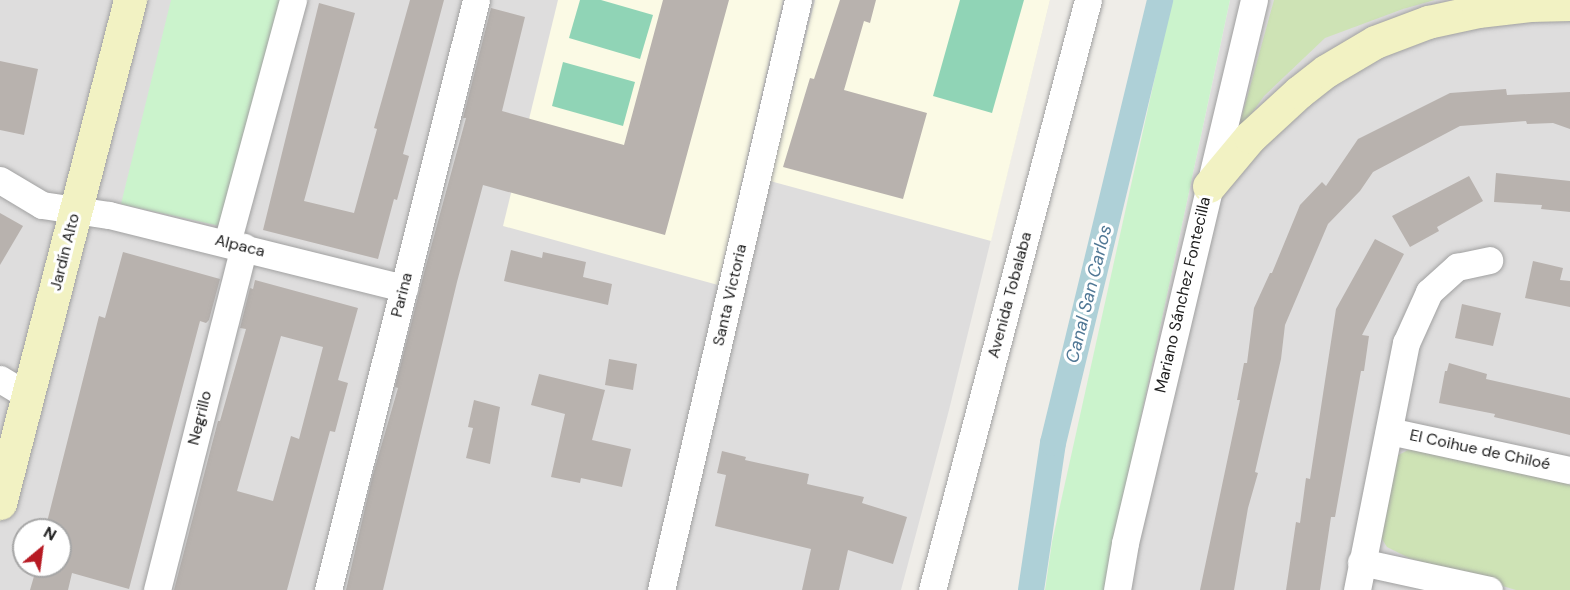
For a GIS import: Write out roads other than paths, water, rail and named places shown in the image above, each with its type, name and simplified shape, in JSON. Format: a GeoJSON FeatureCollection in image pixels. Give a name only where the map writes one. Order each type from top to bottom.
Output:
{"type":"FeatureCollection","features":[{"type":"Feature","properties":{"kind":"street","name":"Jardín Alto"},"geometry":{"type":"LineString","coordinates":[[0,504],[130,0]]}},
{"type":"Feature","properties":{"kind":"street","name":"Negrillo"},"geometry":{"type":"LineString","coordinates":[[157,590],[293,0]]}},
{"type":"Feature","properties":{"kind":"street","name":"Parina"},"geometry":{"type":"LineString","coordinates":[[328,590],[476,0]]}},
{"type":"Feature","properties":{"kind":"street","name":"Santa Victoria"},"geometry":{"type":"LineString","coordinates":[[661,590],[798,0]]}},
{"type":"Feature","properties":{"kind":"street","name":"Avenida Tobalaba"},"geometry":{"type":"LineString","coordinates":[[932,590],[1088,0]]}},
{"type":"Feature","properties":{"kind":"street","name":"Mariano Sánchez Fontecilla"},"geometry":{"type":"LineString","coordinates":[[1117,590],[1125,543],[1254,0]]}},
{"type":"Feature","properties":{"kind":"street"},"geometry":{"type":"LineString","coordinates":[[1209,186],[1250,137],[1290,99],[1326,71],[1375,42],[1428,22],[1478,11],[1530,5],[1570,4]]}},
{"type":"Feature","properties":{"kind":"street","name":"Alpaca"},"geometry":{"type":"LineString","coordinates":[[0,180],[42,205],[76,210],[235,245],[404,288]]}},
{"type":"Feature","properties":{"kind":"street","name":"El Coihue de Chiloé"},"geometry":{"type":"LineString","coordinates":[[1357,590],[1406,343],[1430,292],[1457,267],[1489,260]]}},
{"type":"Feature","properties":{"kind":"street"},"geometry":{"type":"LineString","coordinates":[[0,379],[28,396]]}},
{"type":"Feature","properties":{"kind":"street","name":"El Coihue de Chiloé"},"geometry":{"type":"LineString","coordinates":[[1389,431],[1570,470]]}},
{"type":"Feature","properties":{"kind":"street"},"geometry":{"type":"LineString","coordinates":[[1361,562],[1489,590]]}},
{"type":"Feature","properties":{"kind":"waterway","name":"Canal San Carlos"},"geometry":{"type":"LineString","coordinates":[[1031,590],[1053,443],[1160,0]]}}]}
